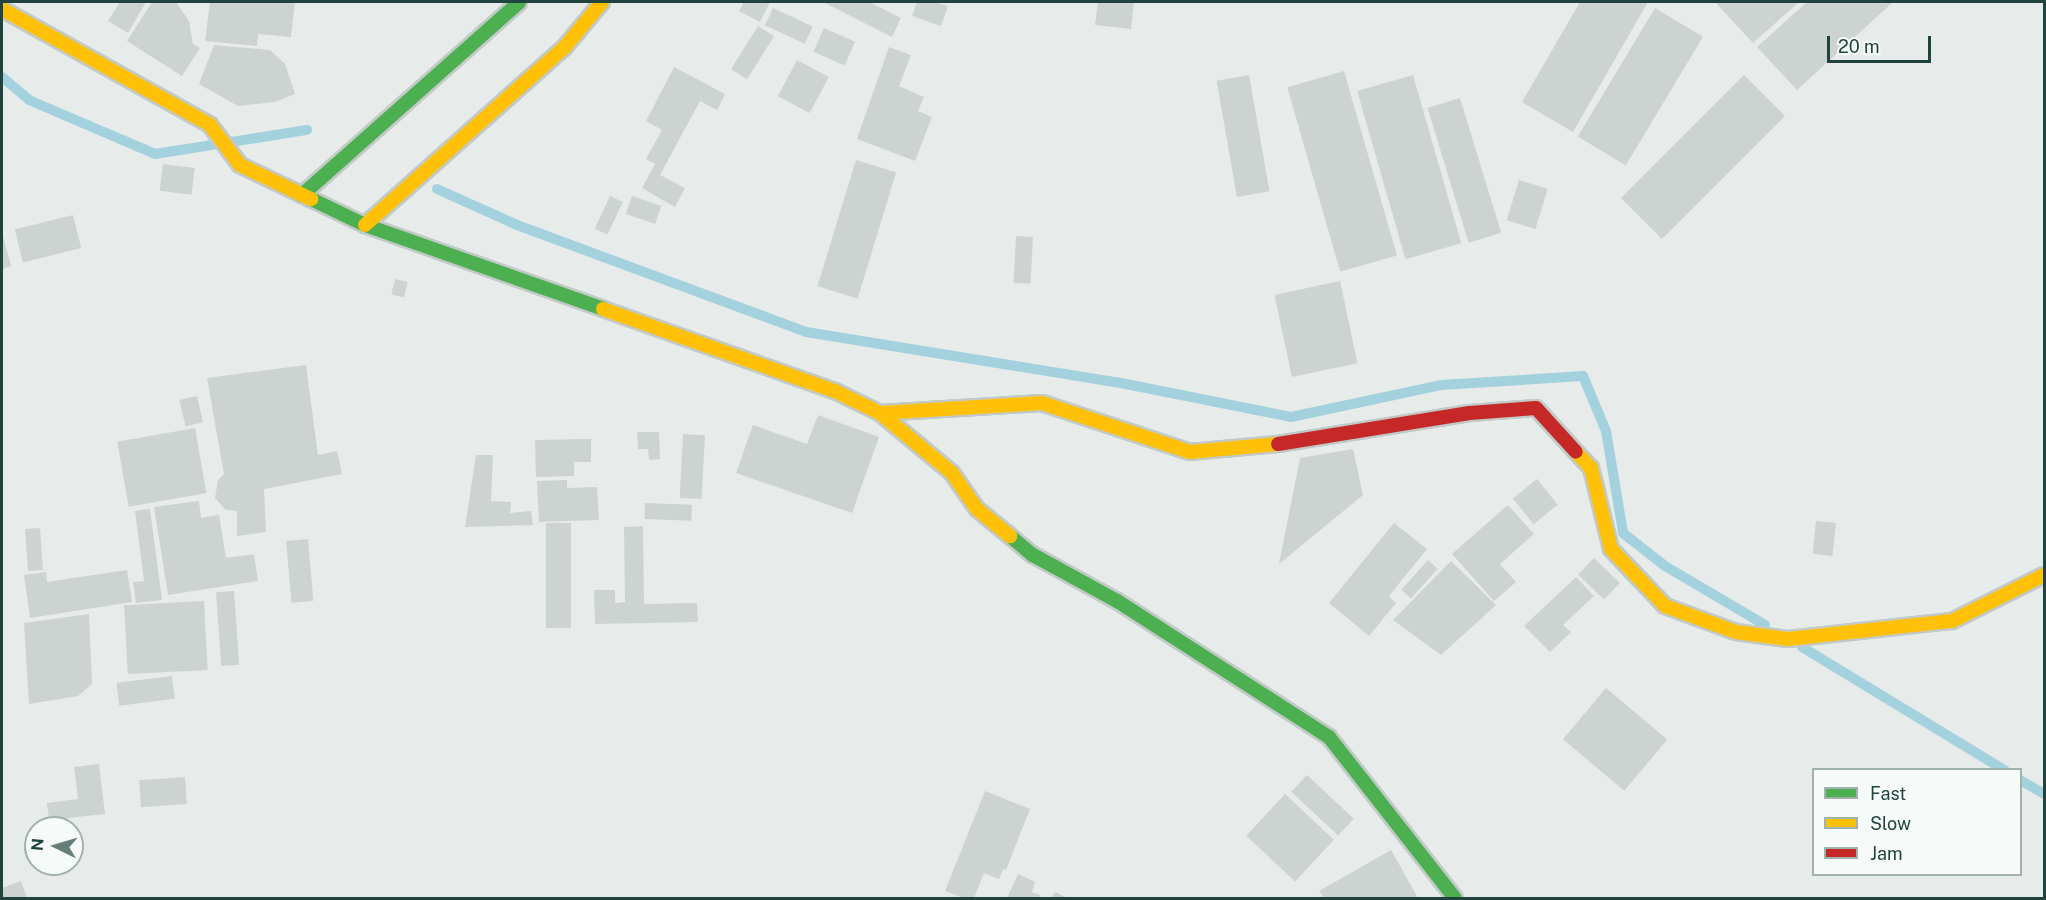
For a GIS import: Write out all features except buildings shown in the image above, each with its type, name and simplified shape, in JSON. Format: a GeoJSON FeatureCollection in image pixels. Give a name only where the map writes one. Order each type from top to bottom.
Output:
{"type":"FeatureCollection","features":[{"type":"Feature","properties":{"kind":"street"},"geometry":{"type":"LineString","coordinates":[[302,195],[519,2]]}},
{"type":"Feature","properties":{"kind":"street"},"geometry":{"type":"LineString","coordinates":[[365,225],[564,48],[602,2]]}},
{"type":"Feature","properties":{"kind":"street"},"geometry":{"type":"LineString","coordinates":[[2,9],[210,125],[240,165],[365,225],[836,391],[880,413],[952,473],[977,509],[1034,555],[1117,601],[1329,737],[1455,898]]}},
{"type":"Feature","properties":{"kind":"street"},"geometry":{"type":"LineString","coordinates":[[880,413],[1042,403],[1190,452],[1306,441],[1470,413],[1536,408],[1592,468],[1611,549],[1665,606],[1736,632],[1788,639],[1952,621],[2044,574]]}},
{"type":"Feature","properties":{"kind":"waterway"},"geometry":{"type":"LineString","coordinates":[[2,77],[29,100],[155,154],[307,130]]}},
{"type":"Feature","properties":{"kind":"waterway"},"geometry":{"type":"LineString","coordinates":[[437,189],[517,225],[806,332],[1116,382],[1291,417],[1441,385],[1583,376],[1606,431],[1623,533],[1665,566],[1765,625]]}},
{"type":"Feature","properties":{"kind":"waterway"},"geometry":{"type":"LineString","coordinates":[[1802,647],[2001,768]]}},
{"type":"Feature","properties":{"kind":"waterway"},"geometry":{"type":"LineString","coordinates":[[2022,781],[2044,794]]}},
{"type":"Feature","properties":{"kind":"traffic: fast"},"geometry":{"type":"LineString","coordinates":[[302,195],[519,2]]}},
{"type":"Feature","properties":{"kind":"traffic: fast"},"geometry":{"type":"LineString","coordinates":[[311,199],[365,225],[603,309]]}},
{"type":"Feature","properties":{"kind":"traffic: fast"},"geometry":{"type":"LineString","coordinates":[[1010,536],[1033,555],[1117,601],[1329,737],[1455,898]]}},
{"type":"Feature","properties":{"kind":"traffic: slow"},"geometry":{"type":"LineString","coordinates":[[365,225],[564,48],[602,2]]}},
{"type":"Feature","properties":{"kind":"traffic: slow"},"geometry":{"type":"LineString","coordinates":[[2,9],[210,125],[240,165],[311,199]]}},
{"type":"Feature","properties":{"kind":"traffic: slow"},"geometry":{"type":"LineString","coordinates":[[603,309],[835,391],[880,413],[952,473],[977,509],[1010,536]]}},
{"type":"Feature","properties":{"kind":"traffic: slow"},"geometry":{"type":"LineString","coordinates":[[880,413],[1042,403],[1190,452],[1278,444]]}},
{"type":"Feature","properties":{"kind":"traffic: slow"},"geometry":{"type":"LineString","coordinates":[[1576,452],[1591,468],[1611,549],[1665,606],[1736,632],[1788,639],[1952,621],[2044,575]]}},
{"type":"Feature","properties":{"kind":"traffic: jam"},"geometry":{"type":"LineString","coordinates":[[1278,444],[1470,413],[1536,408],[1576,452]]}}]}
